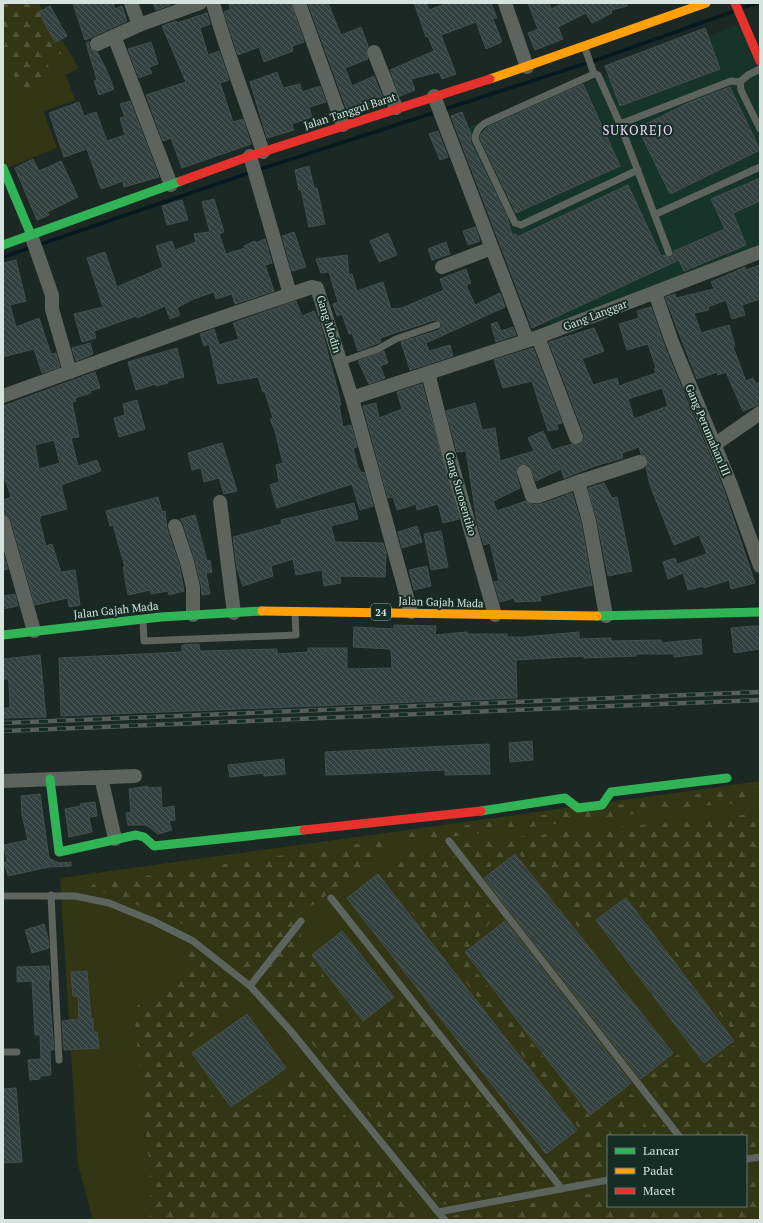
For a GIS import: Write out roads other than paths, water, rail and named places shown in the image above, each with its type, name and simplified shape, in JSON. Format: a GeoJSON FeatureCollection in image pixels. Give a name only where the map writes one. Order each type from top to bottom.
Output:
{"type":"FeatureCollection","features":[{"type":"Feature","properties":{"kind":"main road","name":"Jalan Tanggul Barat"},"geometry":{"type":"LineString","coordinates":[[3,245],[343,125],[527,67],[706,3]]}},
{"type":"Feature","properties":{"kind":"main road"},"geometry":{"type":"LineString","coordinates":[[735,3],[744,24],[756,38],[760,61]]}},
{"type":"Feature","properties":{"kind":"main road"},"geometry":{"type":"LineString","coordinates":[[3,168],[30,236]]}},
{"type":"Feature","properties":{"kind":"main road","name":"Jalan Gajah Mada"},"geometry":{"type":"LineString","coordinates":[[3,635],[143,619],[193,615],[294,611],[606,616],[760,612]]}},
{"type":"Feature","properties":{"kind":"main road"},"geometry":{"type":"LineString","coordinates":[[50,779],[59,852],[63,852],[114,839],[140,835],[146,838],[154,846],[468,813],[565,798],[578,808],[602,805],[611,792],[728,778]]}},
{"type":"Feature","properties":{"kind":"street"},"geometry":{"type":"LineString","coordinates":[[131,3],[140,25]]}},
{"type":"Feature","properties":{"kind":"street"},"geometry":{"type":"LineString","coordinates":[[97,44],[140,25],[200,3]]}},
{"type":"Feature","properties":{"kind":"street"},"geometry":{"type":"LineString","coordinates":[[213,3],[225,47],[240,83],[255,157],[256,179],[290,294]]}},
{"type":"Feature","properties":{"kind":"street"},"geometry":{"type":"LineString","coordinates":[[299,3],[343,125]]}},
{"type":"Feature","properties":{"kind":"street"},"geometry":{"type":"LineString","coordinates":[[505,3],[527,67]]}},
{"type":"Feature","properties":{"kind":"street"},"geometry":{"type":"LineString","coordinates":[[114,36],[172,185]]}},
{"type":"Feature","properties":{"kind":"street"},"geometry":{"type":"LineString","coordinates":[[374,52],[396,108]]}},
{"type":"Feature","properties":{"kind":"street"},"geometry":{"type":"LineString","coordinates":[[434,96],[492,248],[576,437]]}},
{"type":"Feature","properties":{"kind":"street"},"geometry":{"type":"LineString","coordinates":[[30,236],[52,296],[52,309],[70,372]]}},
{"type":"Feature","properties":{"kind":"street"},"geometry":{"type":"LineString","coordinates":[[442,267],[492,248]]}},
{"type":"Feature","properties":{"kind":"street","name":"Gang Langgar"},"geometry":{"type":"LineString","coordinates":[[352,398],[533,338],[759,255]]}},
{"type":"Feature","properties":{"kind":"street","name":"Gang Modin"},"geometry":{"type":"LineString","coordinates":[[3,396],[312,286],[317,288],[352,398],[411,612]]}},
{"type":"Feature","properties":{"kind":"street","name":"Gang Perumahan III"},"geometry":{"type":"LineString","coordinates":[[655,293],[675,349],[731,485],[760,566]]}},
{"type":"Feature","properties":{"kind":"street","name":"Gang Surosentiko"},"geometry":{"type":"LineString","coordinates":[[428,373],[450,458],[495,615]]}},
{"type":"Feature","properties":{"kind":"street"},"geometry":{"type":"LineString","coordinates":[[714,445],[760,413]]}},
{"type":"Feature","properties":{"kind":"street"},"geometry":{"type":"LineString","coordinates":[[524,472],[532,496],[540,496],[640,462]]}},
{"type":"Feature","properties":{"kind":"street"},"geometry":{"type":"LineString","coordinates":[[578,482],[589,520],[606,616]]}},
{"type":"Feature","properties":{"kind":"street"},"geometry":{"type":"LineString","coordinates":[[220,502],[234,613]]}},
{"type":"Feature","properties":{"kind":"street"},"geometry":{"type":"LineString","coordinates":[[3,522],[34,631]]}},
{"type":"Feature","properties":{"kind":"street"},"geometry":{"type":"LineString","coordinates":[[175,526],[187,562],[193,587],[193,615]]}},
{"type":"Feature","properties":{"kind":"street"},"geometry":{"type":"LineString","coordinates":[[3,781],[135,776]]}},
{"type":"Feature","properties":{"kind":"street"},"geometry":{"type":"LineString","coordinates":[[101,777],[114,839]]}},
{"type":"Feature","properties":{"kind":"lane"},"geometry":{"type":"LineString","coordinates":[[584,46],[594,73],[600,79],[620,124],[656,214],[669,253]]}},
{"type":"Feature","properties":{"kind":"lane"},"geometry":{"type":"LineString","coordinates":[[740,82],[748,74],[760,69]]}},
{"type":"Feature","properties":{"kind":"lane"},"geometry":{"type":"LineString","coordinates":[[594,73],[484,123],[477,129],[475,138],[517,225],[521,225],[638,170]]}},
{"type":"Feature","properties":{"kind":"lane"},"geometry":{"type":"LineString","coordinates":[[620,124],[732,81],[740,82]]}},
{"type":"Feature","properties":{"kind":"lane"},"geometry":{"type":"LineString","coordinates":[[740,82],[742,90],[760,129]]}},
{"type":"Feature","properties":{"kind":"lane"},"geometry":{"type":"LineString","coordinates":[[656,214],[760,167]]}},
{"type":"Feature","properties":{"kind":"lane"},"geometry":{"type":"LineString","coordinates":[[341,362],[378,349],[396,339],[437,325]]}},
{"type":"Feature","properties":{"kind":"lane"},"geometry":{"type":"LineString","coordinates":[[143,619],[144,641],[296,635],[294,611]]}},
{"type":"Feature","properties":{"kind":"lane"},"geometry":{"type":"LineString","coordinates":[[449,841],[678,1135]]}},
{"type":"Feature","properties":{"kind":"lane"},"geometry":{"type":"LineString","coordinates":[[51,895],[59,1060]]}},
{"type":"Feature","properties":{"kind":"lane"},"geometry":{"type":"LineString","coordinates":[[3,896],[75,896],[109,903],[153,921],[194,941],[250,986],[290,1030],[445,1220]]}},
{"type":"Feature","properties":{"kind":"lane"},"geometry":{"type":"LineString","coordinates":[[331,898],[562,1189]]}},
{"type":"Feature","properties":{"kind":"lane"},"geometry":{"type":"LineString","coordinates":[[250,986],[301,921]]}},
{"type":"Feature","properties":{"kind":"lane"},"geometry":{"type":"LineString","coordinates":[[3,1052],[17,1052]]}},
{"type":"Feature","properties":{"kind":"lane"},"geometry":{"type":"LineString","coordinates":[[747,1159],[760,1157]]}},
{"type":"Feature","properties":{"kind":"lane"},"geometry":{"type":"LineString","coordinates":[[438,1212],[607,1180]]}},
{"type":"Feature","properties":{"kind":"waterway"},"geometry":{"type":"LineString","coordinates":[[745,7],[758,3]]}},
{"type":"Feature","properties":{"kind":"waterway"},"geometry":{"type":"LineString","coordinates":[[442,110],[599,59],[732,12]]}},
{"type":"Feature","properties":{"kind":"waterway"},"geometry":{"type":"LineString","coordinates":[[258,170],[436,112]]}},
{"type":"Feature","properties":{"kind":"waterway"},"geometry":{"type":"LineString","coordinates":[[38,245],[252,172]]}},
{"type":"Feature","properties":{"kind":"waterway"},"geometry":{"type":"LineString","coordinates":[[3,257],[32,247]]}},
{"type":"Feature","properties":{"kind":"railway"},"geometry":{"type":"LineString","coordinates":[[3,723],[760,692]]}},
{"type":"Feature","properties":{"kind":"railway"},"geometry":{"type":"LineString","coordinates":[[3,731],[760,700]]}},
{"type":"Feature","properties":{"kind":"district","name":"SUKOREJO"},"geometry":{"type":"Point","coordinates":[638,130]}}]}
